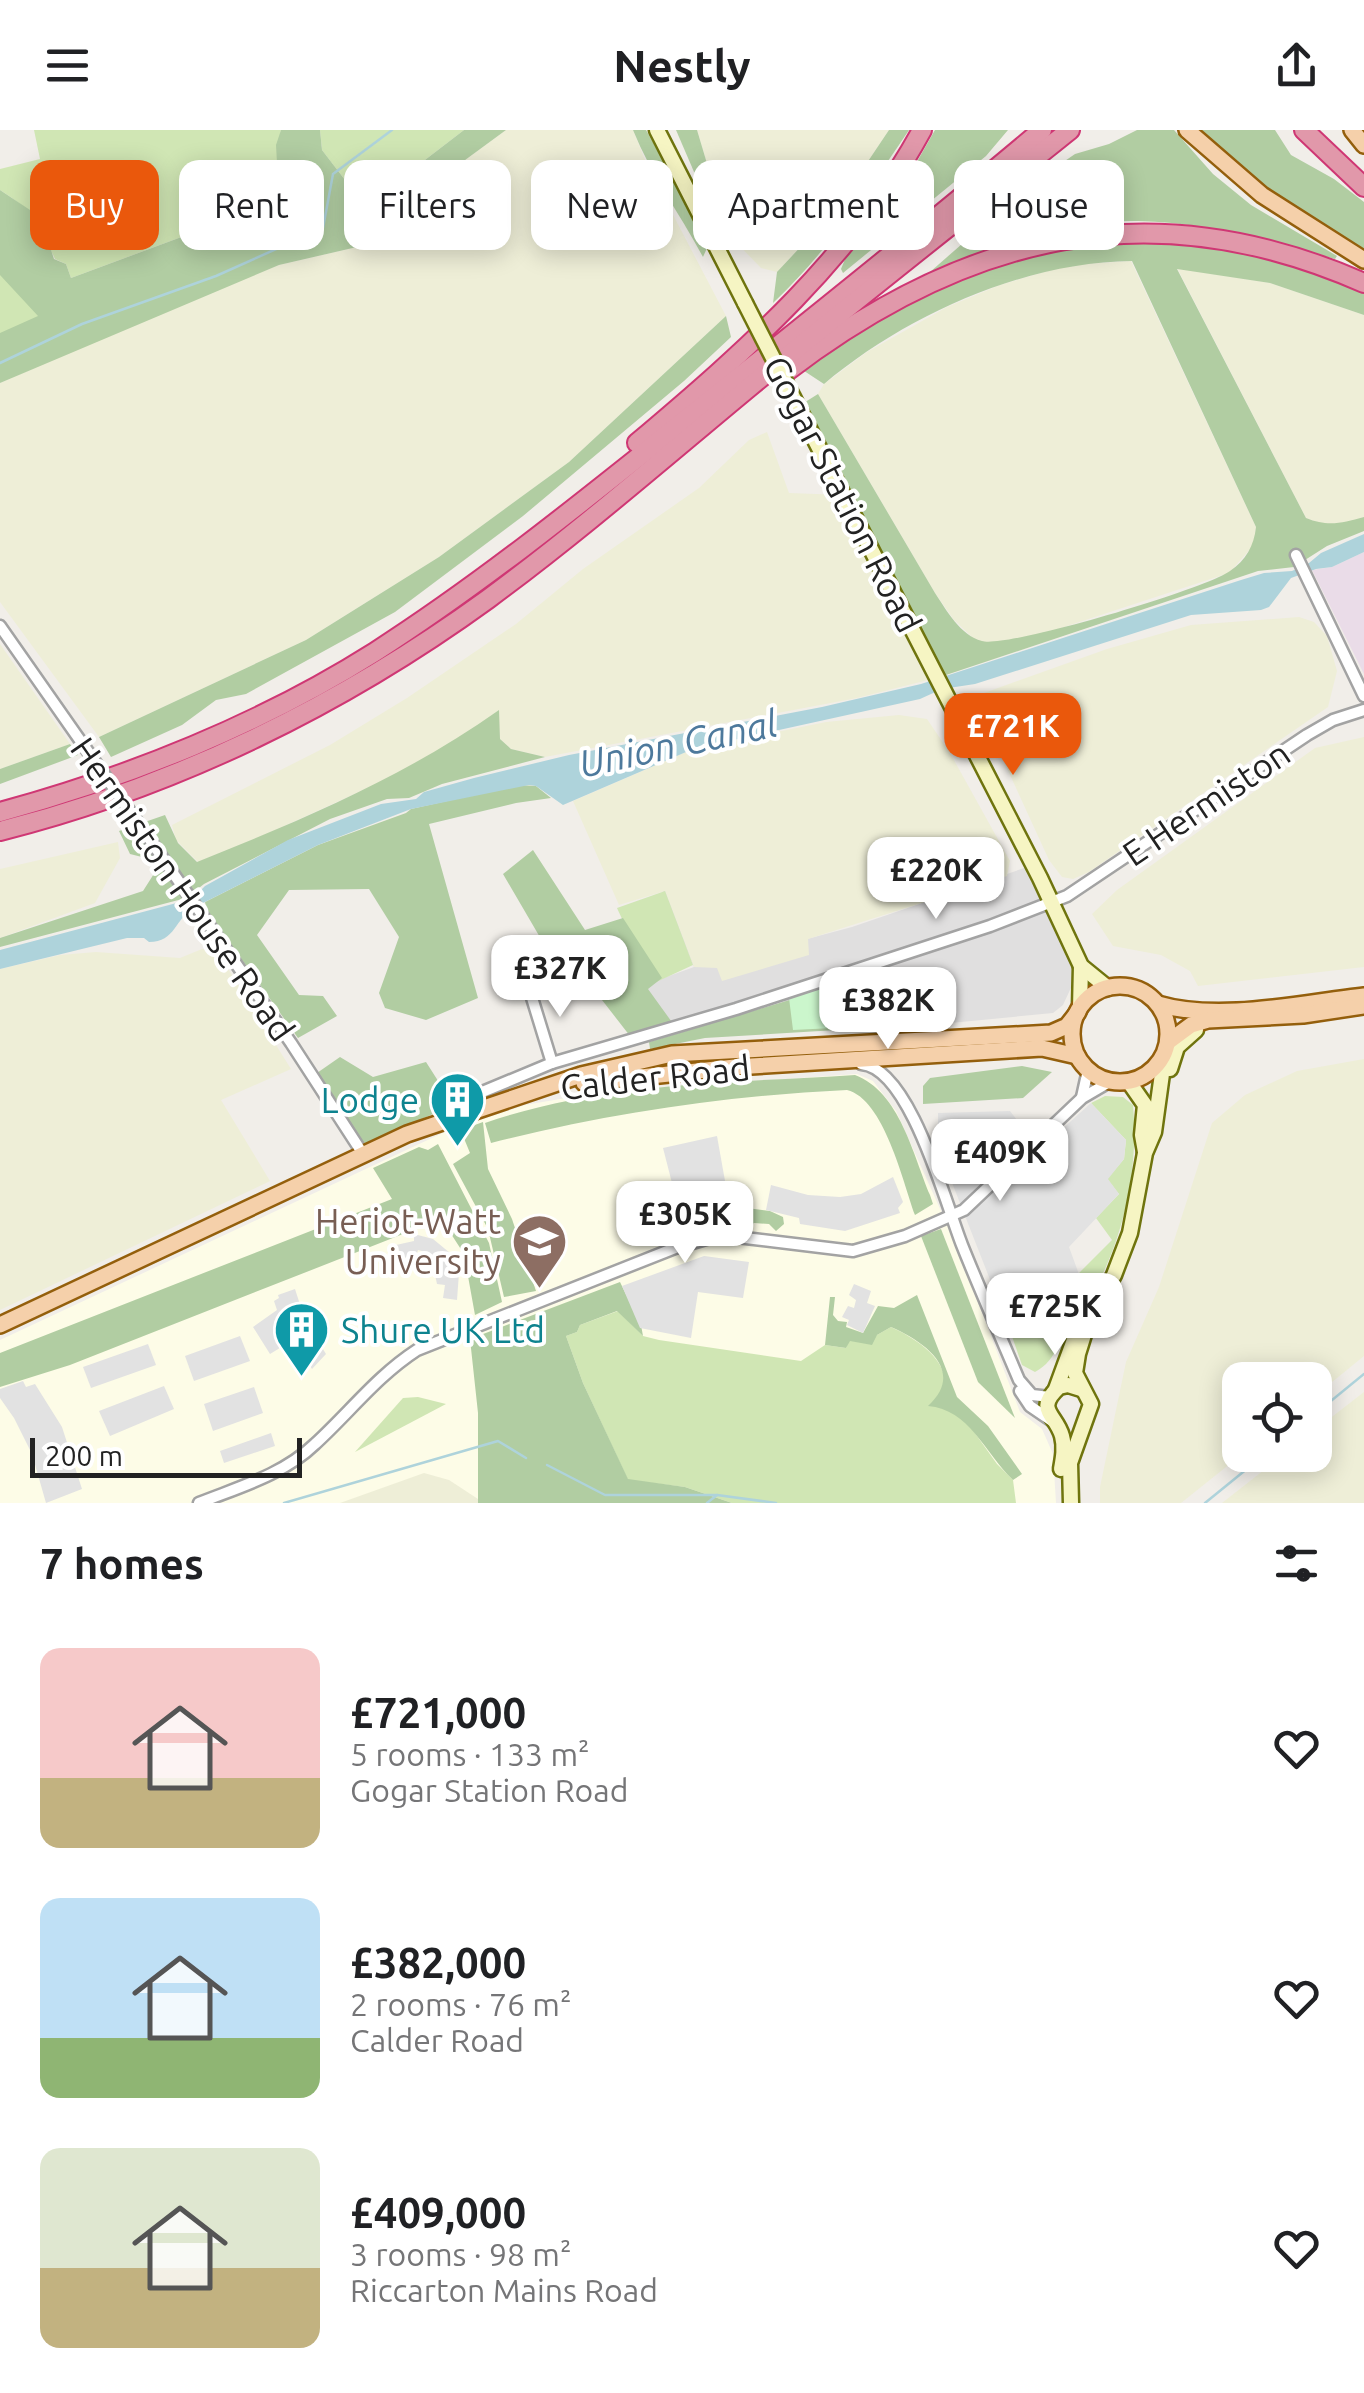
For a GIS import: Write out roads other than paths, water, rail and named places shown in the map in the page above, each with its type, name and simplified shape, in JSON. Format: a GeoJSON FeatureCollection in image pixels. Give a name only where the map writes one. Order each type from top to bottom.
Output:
{"type":"FeatureCollection","features":[{"type":"Feature","properties":{"kind":"highway"},"geometry":{"type":"LineString","coordinates":[[498,566],[572,496],[710,380],[809,289],[882,195],[922,130]]}},
{"type":"Feature","properties":{"kind":"highway"},"geometry":{"type":"LineString","coordinates":[[0,812],[134,768],[218,734],[372,654],[498,566],[819,313],[1042,130]]}},
{"type":"Feature","properties":{"kind":"highway"},"geometry":{"type":"LineString","coordinates":[[557,546],[1070,130]]}},
{"type":"Feature","properties":{"kind":"highway"},"geometry":{"type":"LineString","coordinates":[[1304,130],[1364,187]]}},
{"type":"Feature","properties":{"kind":"highway"},"geometry":{"type":"LineString","coordinates":[[0,831],[46,820],[169,776],[274,729],[421,644],[794,365],[855,324],[936,280],[1014,250],[1104,234],[1203,236],[1274,249],[1364,283]]}},
{"type":"Feature","properties":{"kind":"main road"},"geometry":{"type":"LineString","coordinates":[[1187,130],[1262,195],[1364,260]]}},
{"type":"Feature","properties":{"kind":"main road"},"geometry":{"type":"LineString","coordinates":[[1352,130],[1364,145]]}},
{"type":"Feature","properties":{"kind":"main road"},"geometry":{"type":"LineString","coordinates":[[1364,996],[1224,1010],[1180,1010],[1158,1004],[1136,988],[1108,988],[1092,995],[1079,1010],[1072,1034],[1078,1056],[1088,1070],[1120,1082],[1151,1072],[1167,1047],[1200,1022],[1364,1006]]}},
{"type":"Feature","properties":{"kind":"main road"},"geometry":{"type":"LineString","coordinates":[[1158,1004],[1165,1016],[1167,1047]]}},
{"type":"Feature","properties":{"kind":"main road","name":"Calder Road"},"geometry":{"type":"LineString","coordinates":[[0,1325],[435,1123],[581,1075],[672,1054],[1051,1032],[1067,1026],[1079,1010]]}},
{"type":"Feature","properties":{"kind":"main road","name":"Calder Road"},"geometry":{"type":"LineString","coordinates":[[531,1092],[665,1072],[820,1061],[1042,1048],[1078,1056]]}},
{"type":"Feature","properties":{"kind":"street","name":"Gogar Station Road"},"geometry":{"type":"LineString","coordinates":[[657,130],[1052,902],[1081,966],[1108,988]]}},
{"type":"Feature","properties":{"kind":"street"},"geometry":{"type":"LineString","coordinates":[[1296,555],[1364,696]]}},
{"type":"Feature","properties":{"kind":"street","name":"Hermiston House Road"},"geometry":{"type":"LineString","coordinates":[[0,626],[291,1043],[363,1154]]}},
{"type":"Feature","properties":{"kind":"street","name":"E Hermiston"},"geometry":{"type":"LineString","coordinates":[[463,1100],[552,1063],[736,1009],[1067,896],[1307,735],[1333,720],[1364,710]]}},
{"type":"Feature","properties":{"kind":"street","name":"Gogar Station Road"},"geometry":{"type":"LineString","coordinates":[[1079,1010],[1081,966]]}},
{"type":"Feature","properties":{"kind":"street"},"geometry":{"type":"LineString","coordinates":[[529,988],[552,1063]]}},
{"type":"Feature","properties":{"kind":"street"},"geometry":{"type":"LineString","coordinates":[[1069,1503],[1070,1462],[1091,1404],[1075,1369],[1087,1325],[1123,1254],[1135,1213],[1145,1152],[1172,1060],[1183,1040],[1198,1030],[1244,1020]]}},
{"type":"Feature","properties":{"kind":"street"},"geometry":{"type":"LineString","coordinates":[[1159,1103],[1167,1047]]}},
{"type":"Feature","properties":{"kind":"street"},"geometry":{"type":"LineString","coordinates":[[820,1061],[868,1064],[884,1073],[926,1144],[951,1217],[1019,1380],[1020,1392],[1030,1406],[1055,1424],[1074,1428],[1085,1422]]}},
{"type":"Feature","properties":{"kind":"street"},"geometry":{"type":"LineString","coordinates":[[1082,1098],[1088,1070]]}},
{"type":"Feature","properties":{"kind":"street"},"geometry":{"type":"LineString","coordinates":[[199,1503],[290,1464],[314,1446],[391,1366],[417,1350],[658,1254],[720,1236],[853,1251],[890,1242],[951,1217],[964,1210],[1082,1098],[1120,1082],[1145,1105],[1145,1152]]}},
{"type":"Feature","properties":{"kind":"street"},"geometry":{"type":"LineString","coordinates":[[1069,1503],[1061,1468],[1064,1443],[1048,1410],[1074,1340],[1087,1325]]}},
{"type":"Feature","properties":{"kind":"street"},"geometry":{"type":"LineString","coordinates":[[1019,1380],[1032,1395],[1053,1393],[1068,1385],[1081,1389]]}},
{"type":"Feature","properties":{"kind":"water","name":"Union Canal"},"geometry":{"type":"Polygon","coordinates":[[[1364,534],[1364,552],[1332,567],[1291,578],[1269,607],[1261,610],[1191,615],[975,684],[942,689],[920,699],[693,749],[563,805],[529,785],[411,809],[318,845],[195,907],[158,941],[127,938],[0,969],[0,950],[184,901],[288,840],[381,804],[416,799],[424,792],[569,755],[921,684],[1241,580],[1292,571],[1364,534]]]}},
{"type":"Feature","properties":{"kind":"waterway"},"geometry":{"type":"LineString","coordinates":[[0,363],[82,324],[216,276],[323,228],[333,174],[392,130]]}},
{"type":"Feature","properties":{"kind":"waterway"},"geometry":{"type":"LineString","coordinates":[[1332,1400],[1364,1374]]}},
{"type":"Feature","properties":{"kind":"waterway"},"geometry":{"type":"LineString","coordinates":[[284,1503],[498,1441],[526,1458]]}},
{"type":"Feature","properties":{"kind":"waterway"},"geometry":{"type":"LineString","coordinates":[[547,1465],[605,1495],[717,1495]]}},
{"type":"Feature","properties":{"kind":"waterway"},"geometry":{"type":"LineString","coordinates":[[1205,1503],[1243,1472]]}},
{"type":"Feature","properties":{"kind":"waterway"},"geometry":{"type":"LineString","coordinates":[[707,1503],[717,1495],[776,1503]]}},
{"type":"Feature","properties":{"kind":"place","name":"Lodge"},"geometry":{"type":"Point","coordinates":[458,1149]}},
{"type":"Feature","properties":{"kind":"place","name":"Heriot-Watt University"},"geometry":{"type":"Point","coordinates":[540,1290]}},
{"type":"Feature","properties":{"kind":"place","name":"Shure UK Ltd"},"geometry":{"type":"Point","coordinates":[302,1379]}}]}
